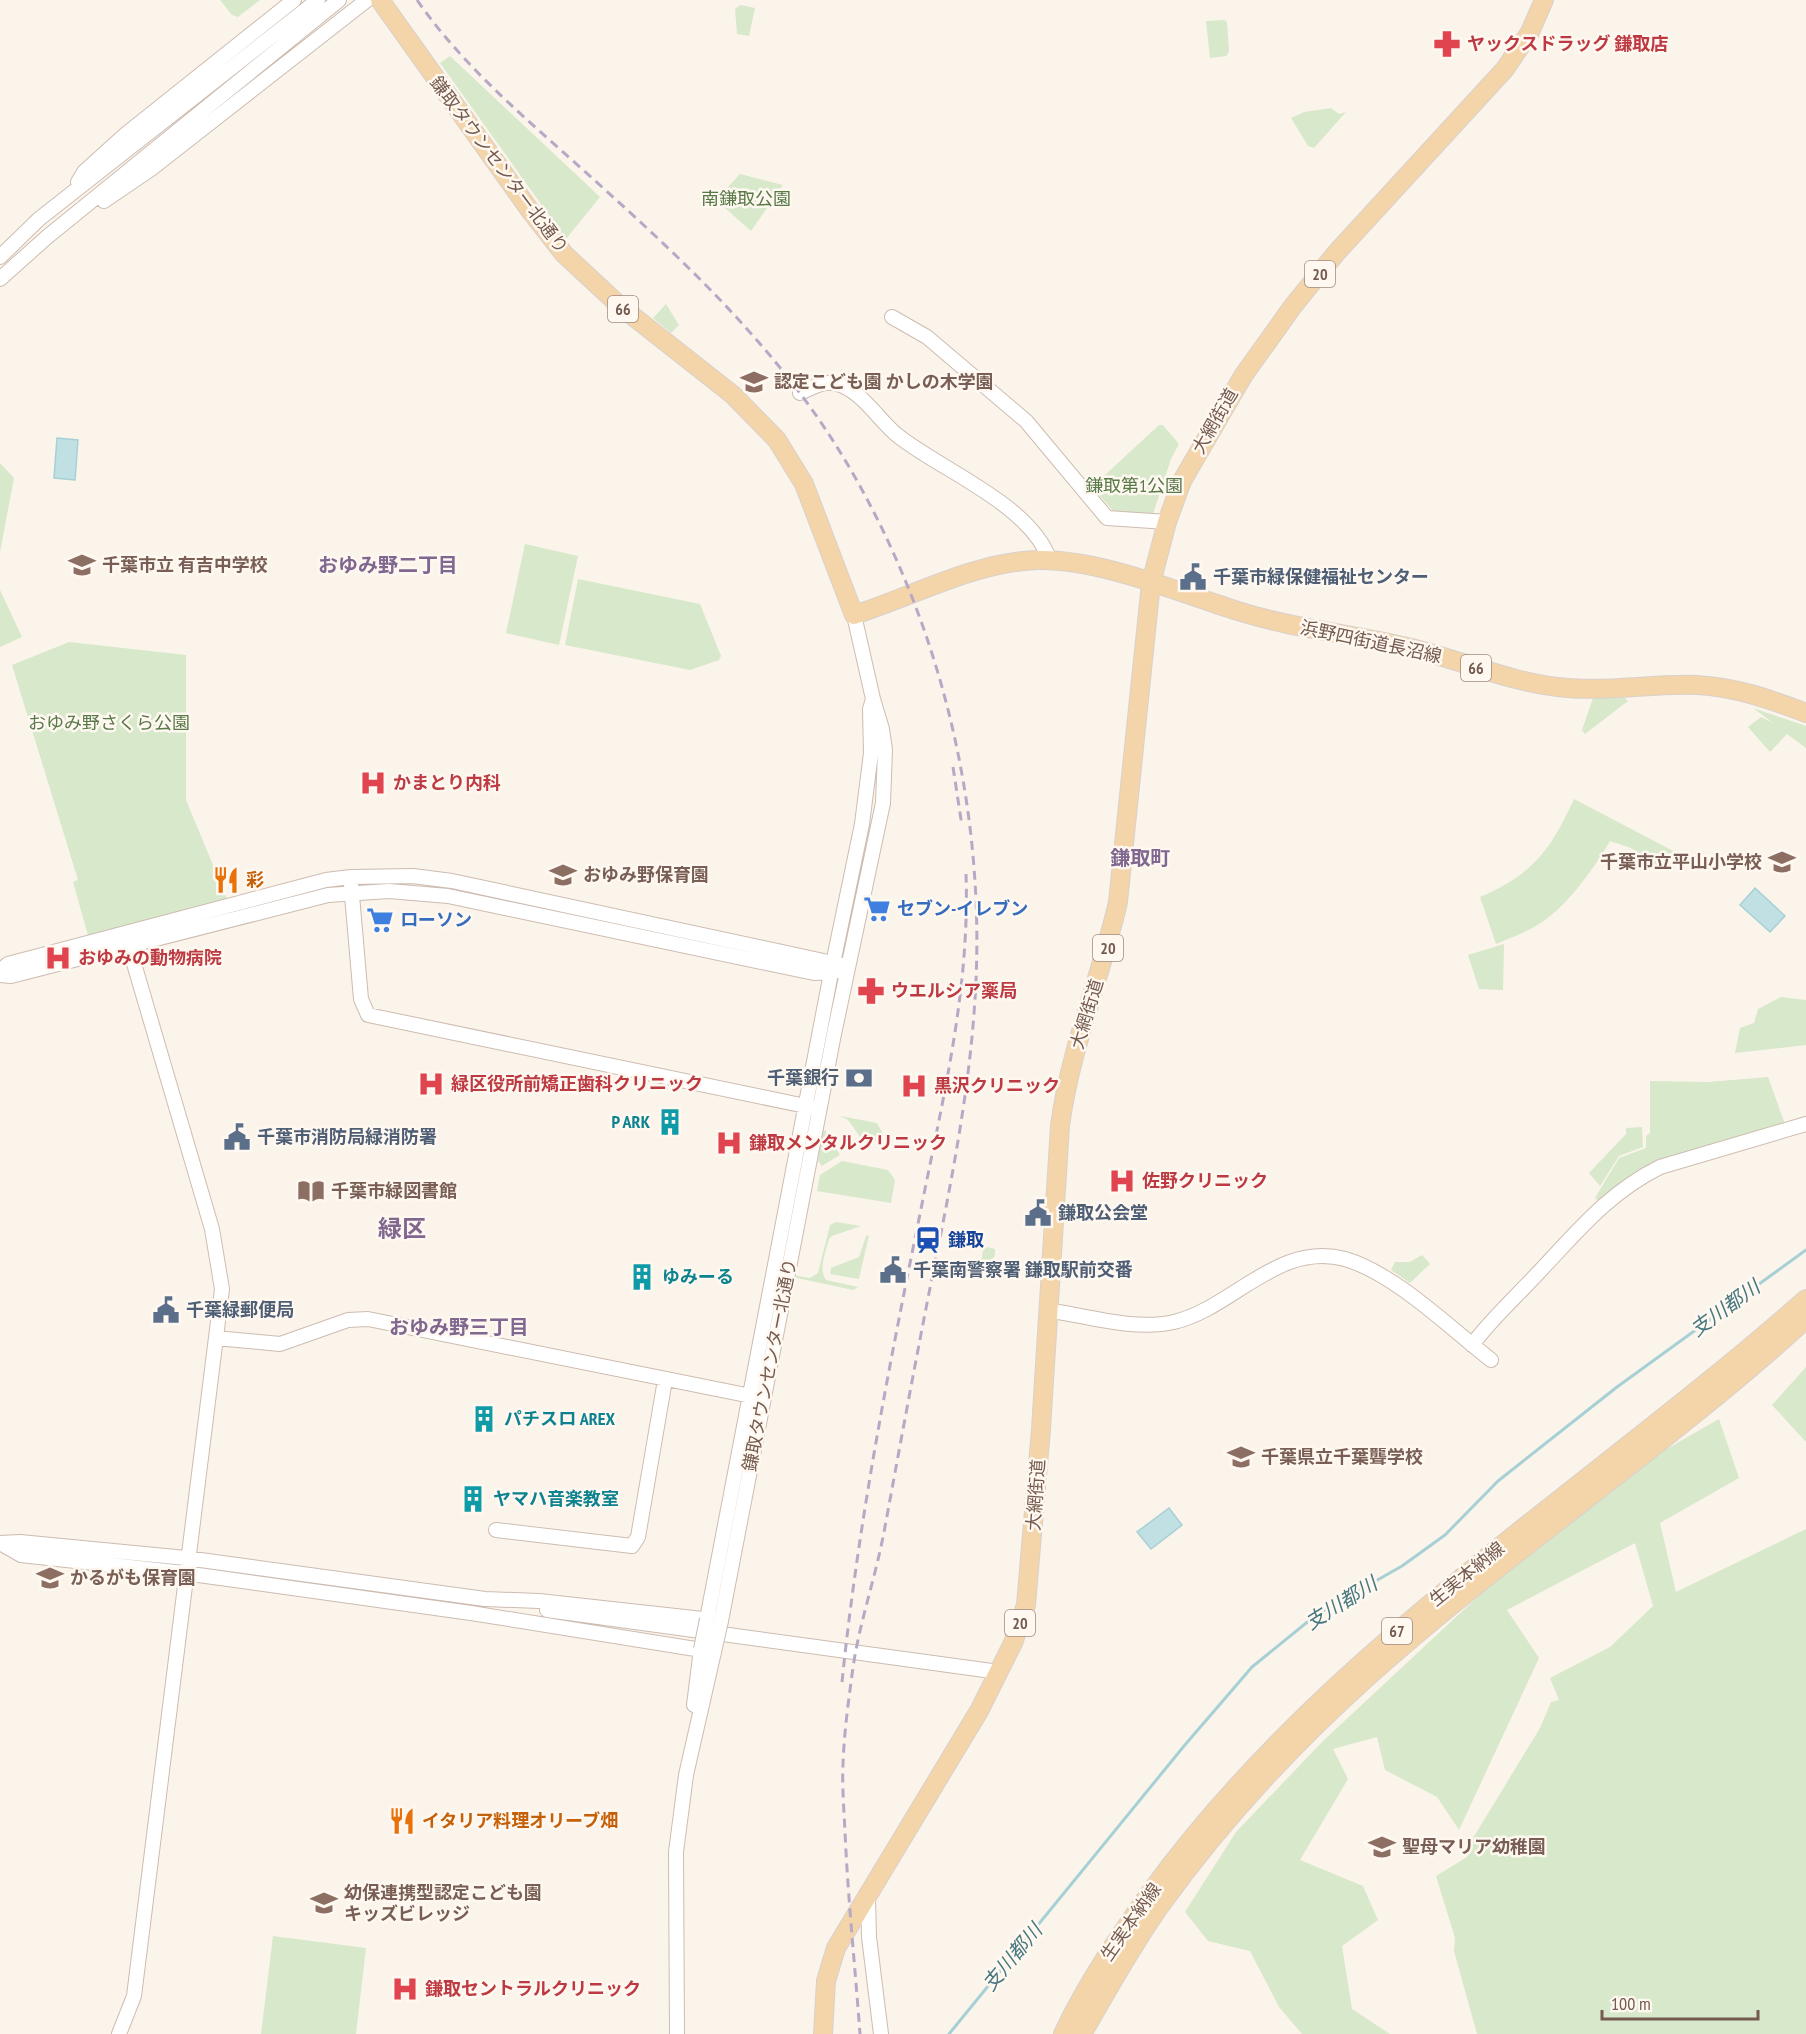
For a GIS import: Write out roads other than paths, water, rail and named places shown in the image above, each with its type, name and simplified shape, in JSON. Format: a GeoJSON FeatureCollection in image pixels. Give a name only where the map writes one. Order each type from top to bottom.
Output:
{"type":"FeatureCollection","features":[{"type":"Feature","properties":{"kind":"main road","name":"鎌取タウンセンター北通り"},"geometry":{"type":"LineString","coordinates":[[380,0],[528,209],[564,254],[620,306],[734,395],[777,440],[804,484],[854,615]]}},
{"type":"Feature","properties":{"kind":"main road","name":"大網街道"},"geometry":{"type":"LineString","coordinates":[[823,2034],[826,1981],[836,1948],[845,1929],[868,1899],[999,1672],[1026,1605],[1065,1090],[1082,1026],[1108,948],[1118,902],[1152,583],[1175,495],[1210,428],[1287,314],[1337,252],[1505,69],[1530,32],[1544,0]]}},
{"type":"Feature","properties":{"kind":"main road","name":"浜野四街道長沼線"},"geometry":{"type":"LineString","coordinates":[[854,615],[975,572],[1012,563],[1050,561],[1080,564],[1152,583],[1266,620],[1397,644],[1519,680],[1571,689],[1694,685],[1719,687],[1768,698],[1806,712]]}},
{"type":"Feature","properties":{"kind":"main road","name":"生実本納線"},"geometry":{"type":"LineString","coordinates":[[1063,2034],[1094,1978],[1158,1883],[1204,1823],[1285,1734],[1387,1640],[1715,1378],[1806,1299]]}},
{"type":"Feature","properties":{"kind":"main road","name":"生実本納線"},"geometry":{"type":"LineString","coordinates":[[1082,2034],[1130,1952],[1171,1891],[1236,1811],[1305,1738],[1363,1681],[1442,1614],[1745,1374],[1806,1319]]}},
{"type":"Feature","properties":{"kind":"street"},"geometry":{"type":"LineString","coordinates":[[68,196],[84,172],[126,134],[294,0]]}},
{"type":"Feature","properties":{"kind":"street"},"geometry":{"type":"LineString","coordinates":[[0,257],[39,219],[318,0]]}},
{"type":"Feature","properties":{"kind":"street"},"geometry":{"type":"LineString","coordinates":[[0,279],[47,237],[339,0]]}},
{"type":"Feature","properties":{"kind":"street"},"geometry":{"type":"LineString","coordinates":[[75,215],[104,202],[151,169],[367,0]]}},
{"type":"Feature","properties":{"kind":"street"},"geometry":{"type":"LineString","coordinates":[[892,317],[927,337],[1026,420],[1107,518],[1167,522]]}},
{"type":"Feature","properties":{"kind":"street"},"geometry":{"type":"LineString","coordinates":[[800,393],[823,382],[842,385],[851,391],[896,434],[969,478],[1010,511],[1038,537],[1050,561]]}},
{"type":"Feature","properties":{"kind":"street","name":"鎌取タウンセンター北通り"},"geometry":{"type":"LineString","coordinates":[[677,2034],[674,1833],[678,1783],[714,1620],[755,1397],[813,1107],[849,968],[884,803],[885,750],[878,710],[873,699],[854,615]]}},
{"type":"Feature","properties":{"kind":"street","name":"鎌取タウンセンター北通り"},"geometry":{"type":"LineString","coordinates":[[813,1107],[832,967],[868,786],[870,709],[873,699]]}},
{"type":"Feature","properties":{"kind":"street"},"geometry":{"type":"LineString","coordinates":[[832,967],[813,973],[448,896],[389,891],[351,891],[285,904],[129,948],[11,976],[0,973],[8,964],[244,901],[351,877],[413,876],[452,881],[832,967],[849,968]]}},
{"type":"Feature","properties":{"kind":"street"},"geometry":{"type":"LineString","coordinates":[[351,877],[361,999],[368,1016],[813,1107]]}},
{"type":"Feature","properties":{"kind":"street"},"geometry":{"type":"LineString","coordinates":[[119,2034],[134,1996],[184,1573],[200,1474],[222,1288],[212,1229],[125,933]]}},
{"type":"Feature","properties":{"kind":"street"},"geometry":{"type":"LineString","coordinates":[[1472,1345],[1491,1321],[1538,1274],[1586,1220],[1644,1174],[1660,1167],[1806,1124]]}},
{"type":"Feature","properties":{"kind":"street"},"geometry":{"type":"LineString","coordinates":[[1047,1310],[1138,1324],[1173,1322],[1223,1299],[1274,1268],[1297,1260],[1327,1257],[1356,1263],[1382,1276],[1491,1359]]}},
{"type":"Feature","properties":{"kind":"street"},"geometry":{"type":"LineString","coordinates":[[216,1338],[280,1344],[358,1318],[755,1397]]}},
{"type":"Feature","properties":{"kind":"street"},"geometry":{"type":"LineString","coordinates":[[496,1530],[632,1546],[638,1537],[665,1380]]}},
{"type":"Feature","properties":{"kind":"street"},"geometry":{"type":"LineString","coordinates":[[0,1543],[20,1542],[186,1558],[485,1599],[539,1601],[714,1620]]}},
{"type":"Feature","properties":{"kind":"street"},"geometry":{"type":"LineString","coordinates":[[0,1543],[21,1555],[184,1573],[471,1613],[708,1650]]}},
{"type":"Feature","properties":{"kind":"street"},"geometry":{"type":"LineString","coordinates":[[516,1601],[540,1609],[603,1619],[999,1672]]}},
{"type":"Feature","properties":{"kind":"street"},"geometry":{"type":"LineString","coordinates":[[471,1613],[603,1619]]}},
{"type":"Feature","properties":{"kind":"street"},"geometry":{"type":"LineString","coordinates":[[868,1899],[869,1938],[881,2034]]}},
{"type":"Feature","properties":{"kind":"water"},"geometry":{"type":"Polygon","coordinates":[[[57,438],[78,440],[75,480],[54,478],[57,438]]]}},
{"type":"Feature","properties":{"kind":"water"},"geometry":{"type":"Polygon","coordinates":[[[1755,888],[1785,916],[1770,932],[1740,905],[1755,888]]]}},
{"type":"Feature","properties":{"kind":"water"},"geometry":{"type":"Polygon","coordinates":[[[1169,1508],[1182,1525],[1151,1549],[1137,1532],[1169,1508]]]}},
{"type":"Feature","properties":{"kind":"waterway","name":"支川都川"},"geometry":{"type":"LineString","coordinates":[[949,2034],[1184,1746],[1252,1667],[1316,1615],[1402,1566],[1445,1535],[1498,1481],[1617,1387],[1806,1250]]}},
{"type":"Feature","properties":{"kind":"railway"},"geometry":{"type":"LineString","coordinates":[[417,0],[473,68],[690,269],[789,378],[845,460],[879,522],[908,586],[951,720],[964,789],[973,859],[977,929],[975,999],[968,1072],[951,1181],[884,1532],[862,1621],[846,1720],[843,1798],[860,2034]]}},
{"type":"Feature","properties":{"kind":"railway"},"geometry":{"type":"LineString","coordinates":[[953,767],[962,826]]}},
{"type":"Feature","properties":{"kind":"railway"},"geometry":{"type":"LineString","coordinates":[[842,1682],[857,1564],[876,1445],[953,1043],[964,959],[966,874]]}},
{"type":"Feature","properties":{"kind":"place","name":"ヤックスドラッグ 鎌取店"},"geometry":{"type":"Point","coordinates":[1447,44]}},
{"type":"Feature","properties":{"kind":"place","name":"認定こども園 かしの木学園"},"geometry":{"type":"Point","coordinates":[754,382]}},
{"type":"Feature","properties":{"kind":"place","name":"千葉市立 有吉中学校"},"geometry":{"type":"Point","coordinates":[82,565]}},
{"type":"Feature","properties":{"kind":"place","name":"千葉市緑保健福祉センター"},"geometry":{"type":"Point","coordinates":[1193,577]}},
{"type":"Feature","properties":{"kind":"place","name":"かまとり内科"},"geometry":{"type":"Point","coordinates":[373,783]}},
{"type":"Feature","properties":{"kind":"place","name":"千葉市立平山小学校"},"geometry":{"type":"Point","coordinates":[1782,862]}},
{"type":"Feature","properties":{"kind":"place","name":"おゆみ野保育園"},"geometry":{"type":"Point","coordinates":[563,875]}},
{"type":"Feature","properties":{"kind":"place","name":"彩"},"geometry":{"type":"Point","coordinates":[226,880]}},
{"type":"Feature","properties":{"kind":"place","name":"セブン-イレブン"},"geometry":{"type":"Point","coordinates":[877,909]}},
{"type":"Feature","properties":{"kind":"place","name":"ローソン"},"geometry":{"type":"Point","coordinates":[380,920]}},
{"type":"Feature","properties":{"kind":"place","name":"おゆみの動物病院"},"geometry":{"type":"Point","coordinates":[58,958]}},
{"type":"Feature","properties":{"kind":"place","name":"ウエルシア薬局"},"geometry":{"type":"Point","coordinates":[871,991]}},
{"type":"Feature","properties":{"kind":"place","name":"千葉銀行"},"geometry":{"type":"Point","coordinates":[859,1078]}},
{"type":"Feature","properties":{"kind":"place","name":"緑区役所前矯正歯科クリニック"},"geometry":{"type":"Point","coordinates":[431,1084]}},
{"type":"Feature","properties":{"kind":"place","name":"黒沢クリニック"},"geometry":{"type":"Point","coordinates":[914,1086]}},
{"type":"Feature","properties":{"kind":"place","name":"P ARK"},"geometry":{"type":"Point","coordinates":[670,1122]}},
{"type":"Feature","properties":{"kind":"place","name":"千葉市消防局緑消防署"},"geometry":{"type":"Point","coordinates":[237,1137]}},
{"type":"Feature","properties":{"kind":"place","name":"鎌取メンタルクリニック"},"geometry":{"type":"Point","coordinates":[729,1143]}},
{"type":"Feature","properties":{"kind":"place","name":"佐野クリニック"},"geometry":{"type":"Point","coordinates":[1122,1181]}},
{"type":"Feature","properties":{"kind":"place","name":"千葉市緑図書館"},"geometry":{"type":"Point","coordinates":[311,1191]}},
{"type":"Feature","properties":{"kind":"place","name":"鎌取公会堂"},"geometry":{"type":"Point","coordinates":[1038,1213]}},
{"type":"Feature","properties":{"kind":"place","name":"鎌取"},"geometry":{"type":"Point","coordinates":[928,1240]}},
{"type":"Feature","properties":{"kind":"place","name":"千葉南警察署 鎌取駅前交番"},"geometry":{"type":"Point","coordinates":[893,1270]}},
{"type":"Feature","properties":{"kind":"place","name":"ゆみーる"},"geometry":{"type":"Point","coordinates":[642,1277]}},
{"type":"Feature","properties":{"kind":"place","name":"千葉緑郵便局"},"geometry":{"type":"Point","coordinates":[166,1310]}},
{"type":"Feature","properties":{"kind":"place","name":"パチスロ AREX"},"geometry":{"type":"Point","coordinates":[484,1419]}},
{"type":"Feature","properties":{"kind":"place","name":"千葉県立千葉聾学校"},"geometry":{"type":"Point","coordinates":[1241,1457]}},
{"type":"Feature","properties":{"kind":"place","name":"ヤマハ音楽教室"},"geometry":{"type":"Point","coordinates":[473,1499]}},
{"type":"Feature","properties":{"kind":"place","name":"かるがも保育園"},"geometry":{"type":"Point","coordinates":[50,1578]}},
{"type":"Feature","properties":{"kind":"place","name":"イタリア料理オリーブ畑"},"geometry":{"type":"Point","coordinates":[402,1821]}},
{"type":"Feature","properties":{"kind":"place","name":"聖母マリア幼稚園"},"geometry":{"type":"Point","coordinates":[1382,1847]}},
{"type":"Feature","properties":{"kind":"place","name":"幼保連携型認定こども園 キッズビレッジ"},"geometry":{"type":"Point","coordinates":[324,1903]}},
{"type":"Feature","properties":{"kind":"place","name":"鎌取セントラルクリニック"},"geometry":{"type":"Point","coordinates":[405,1989]}},
{"type":"Feature","properties":{"kind":"district","name":"おゆみ野二丁目"},"geometry":{"type":"Point","coordinates":[388,565]}},
{"type":"Feature","properties":{"kind":"district","name":"鎌取町"},"geometry":{"type":"Point","coordinates":[1140,858]}},
{"type":"Feature","properties":{"kind":"district","name":"緑区"},"geometry":{"type":"Point","coordinates":[402,1229]}},
{"type":"Feature","properties":{"kind":"district","name":"おゆみ野三丁目"},"geometry":{"type":"Point","coordinates":[459,1327]}},
{"type":"Feature","properties":{"kind":"park label","name":"南鎌取公園"},"geometry":{"type":"Point","coordinates":[746,199]}},
{"type":"Feature","properties":{"kind":"park label","name":"鎌取第1公園"},"geometry":{"type":"Point","coordinates":[1134,486]}},
{"type":"Feature","properties":{"kind":"park label","name":"おゆみ野さくら公園"},"geometry":{"type":"Point","coordinates":[109,723]}}]}
